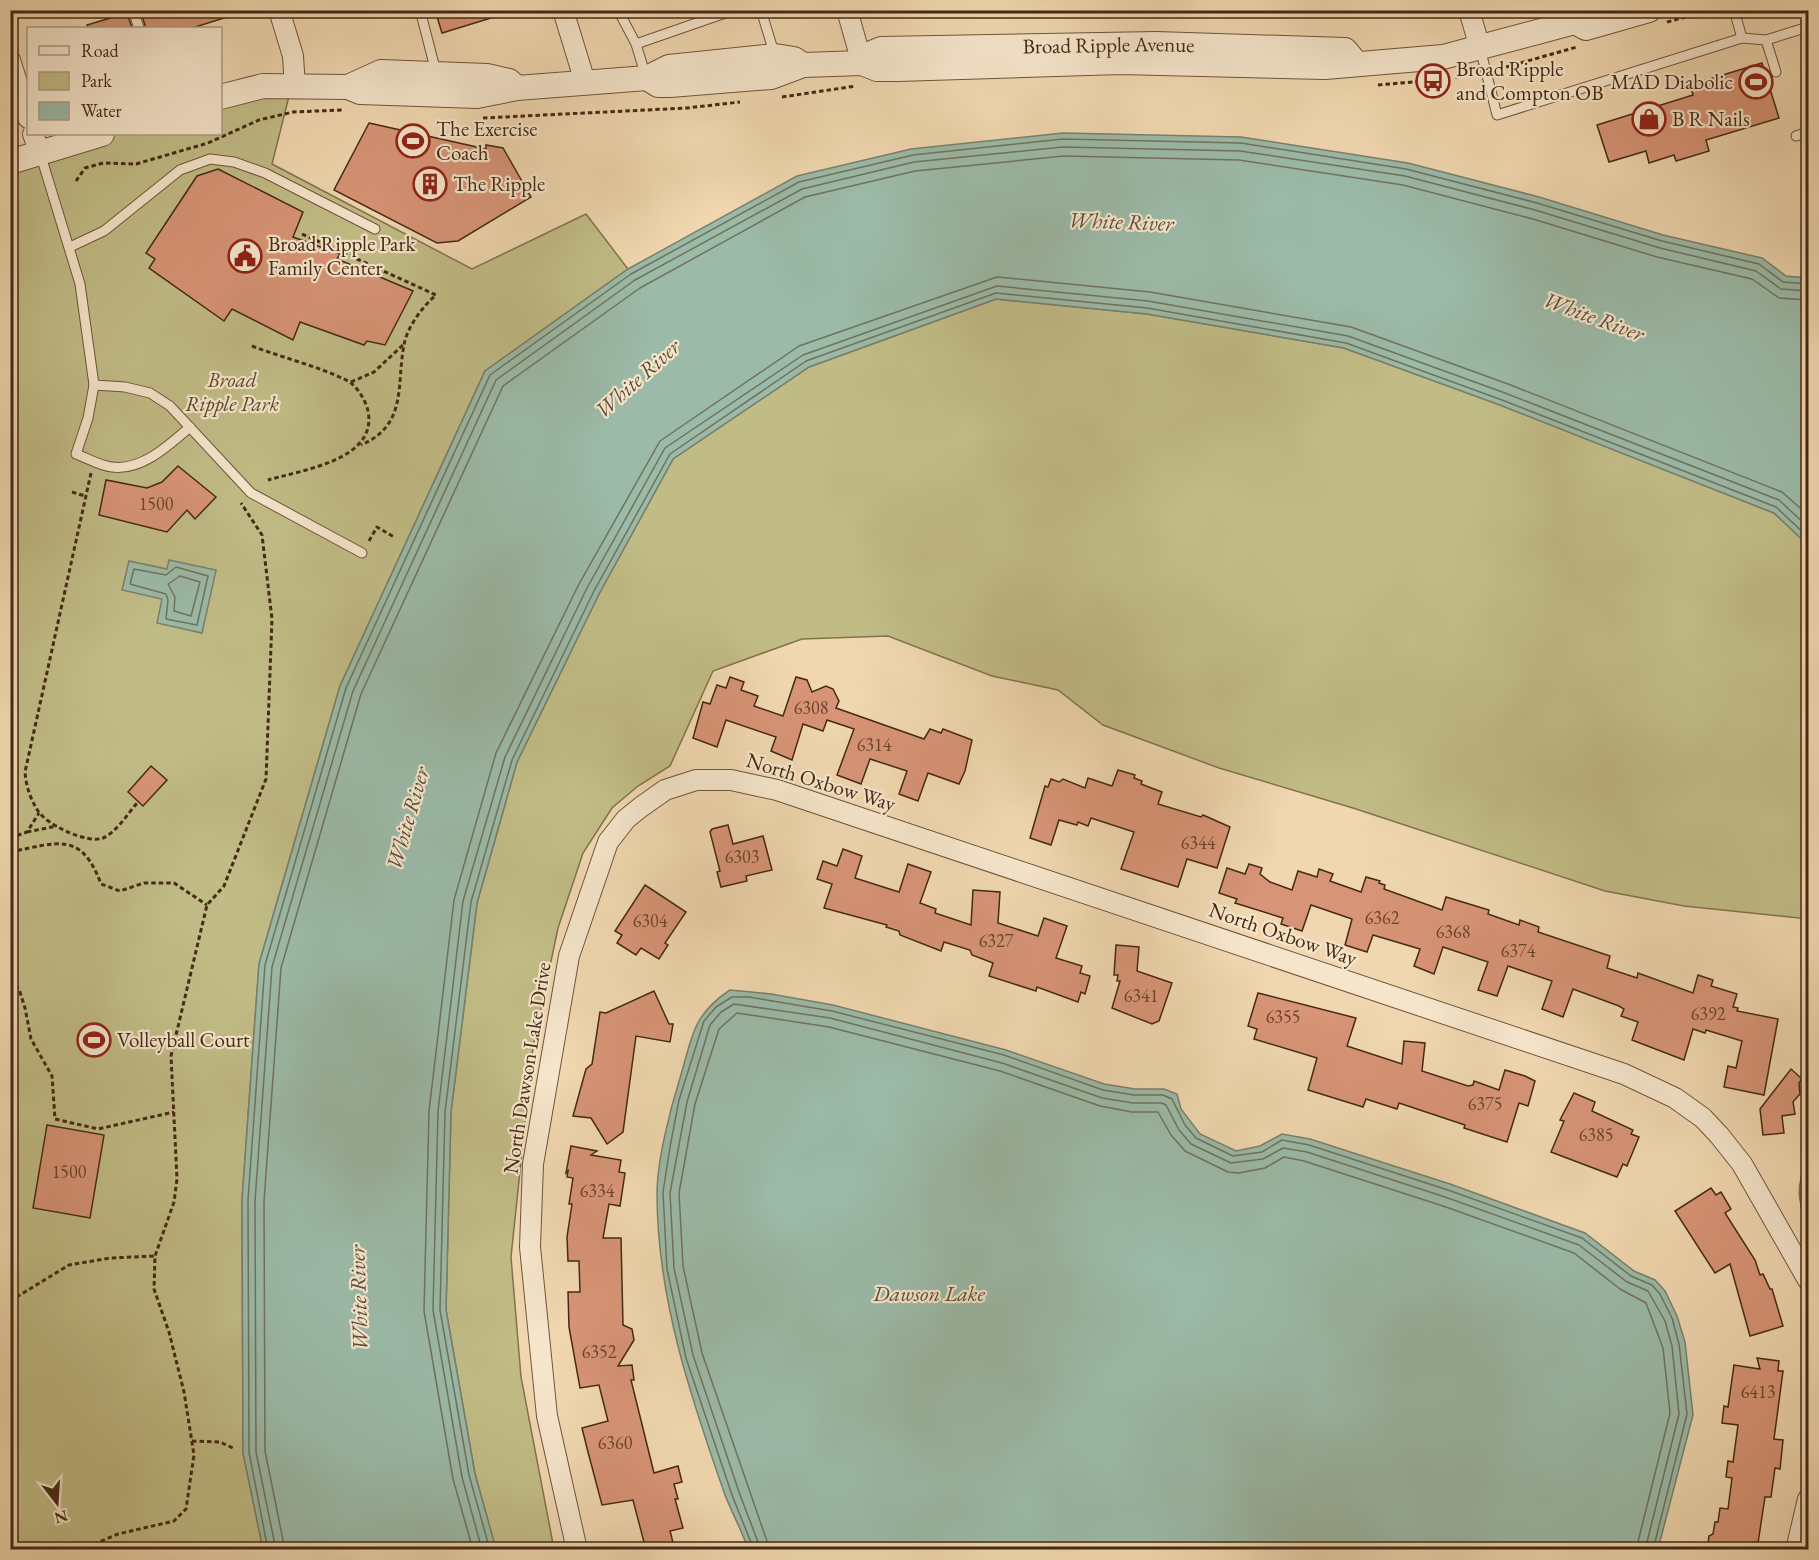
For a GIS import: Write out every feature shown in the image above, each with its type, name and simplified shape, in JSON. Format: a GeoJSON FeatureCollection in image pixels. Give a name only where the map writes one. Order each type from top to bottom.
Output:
{"type":"FeatureCollection","features":[{"type":"Feature","properties":{"kind":"street"},"geometry":{"type":"LineString","coordinates":[[279,10],[293,56],[295,88]]}},
{"type":"Feature","properties":{"kind":"street"},"geometry":{"type":"LineString","coordinates":[[562,10],[585,82]]}},
{"type":"Feature","properties":{"kind":"street"},"geometry":{"type":"LineString","coordinates":[[847,10],[862,63]]}},
{"type":"Feature","properties":{"kind":"street"},"geometry":{"type":"LineString","coordinates":[[1469,10],[1480,48]]}},
{"type":"Feature","properties":{"kind":"street","name":"Broad Ripple Avenue"},"geometry":{"type":"LineString","coordinates":[[647,78],[658,85],[692,84],[771,77],[803,65],[862,63],[877,69],[1120,62],[1325,67],[1356,63],[1429,60],[1480,48],[1578,16],[1586,28],[1649,10]]}},
{"type":"Feature","properties":{"kind":"street","name":"Broad Ripple Avenue"},"geometry":{"type":"LineString","coordinates":[[222,96],[263,86],[295,88],[346,99],[360,92],[467,96],[517,88],[647,78],[669,67],[775,56],[794,59],[803,65]]}},
{"type":"Feature","properties":{"kind":"street"},"geometry":{"type":"LineString","coordinates":[[10,60],[27,115]]}},
{"type":"Feature","properties":{"kind":"street","name":"Broad Ripple Avenue"},"geometry":{"type":"LineString","coordinates":[[346,99],[381,72],[487,76],[509,81],[517,88]]}},
{"type":"Feature","properties":{"kind":"street"},"geometry":{"type":"LineString","coordinates":[[10,162],[37,143],[95,135]]}},
{"type":"Feature","properties":{"kind":"street","name":"North Oxbow Way"},"geometry":{"type":"LineString","coordinates":[[655,796],[696,780],[731,780],[777,790],[1624,1074],[1675,1098],[1703,1118],[1719,1135],[1742,1164],[1809,1280]]}},
{"type":"Feature","properties":{"kind":"street","name":"North Dawson Lake Drive"},"geometry":{"type":"LineString","coordinates":[[577,1550],[547,1416],[532,1292],[530,1247],[533,1164],[570,956],[602,856],[608,842],[626,819],[655,796]]}},
{"type":"Feature","properties":{"kind":"street"},"geometry":{"type":"LineString","coordinates":[[1796,1550],[1809,1498]]}},
{"type":"Feature","properties":{"kind":"lane"},"geometry":{"type":"LineString","coordinates":[[133,10],[139,27]]}},
{"type":"Feature","properties":{"kind":"lane"},"geometry":{"type":"LineString","coordinates":[[420,10],[437,75]]}},
{"type":"Feature","properties":{"kind":"lane"},"geometry":{"type":"LineString","coordinates":[[618,10],[636,44],[647,78]]}},
{"type":"Feature","properties":{"kind":"lane"},"geometry":{"type":"LineString","coordinates":[[636,44],[735,10]]}},
{"type":"Feature","properties":{"kind":"lane"},"geometry":{"type":"LineString","coordinates":[[761,10],[775,56]]}},
{"type":"Feature","properties":{"kind":"lane"},"geometry":{"type":"LineString","coordinates":[[1734,10],[1742,38]]}},
{"type":"Feature","properties":{"kind":"lane"},"geometry":{"type":"LineString","coordinates":[[1480,48],[1497,115],[1742,38],[1766,40],[1809,27]]}},
{"type":"Feature","properties":{"kind":"lane"},"geometry":{"type":"LineString","coordinates":[[1766,40],[1776,72]]}},
{"type":"Feature","properties":{"kind":"lane"},"geometry":{"type":"LineString","coordinates":[[1796,136],[1809,132]]}},
{"type":"Feature","properties":{"kind":"lane"},"geometry":{"type":"LineString","coordinates":[[37,143],[80,284],[94,385],[88,418],[76,454],[112,467],[140,464],[168,446],[190,427]]}},
{"type":"Feature","properties":{"kind":"lane"},"geometry":{"type":"LineString","coordinates":[[70,247],[104,231],[180,170],[210,159],[234,162],[265,173],[375,229]]}},
{"type":"Feature","properties":{"kind":"lane"},"geometry":{"type":"LineString","coordinates":[[94,385],[125,387],[150,393],[170,406],[251,493],[362,553]]}},
{"type":"Feature","properties":{"kind":"path"},"geometry":{"type":"LineString","coordinates":[[76,181],[85,168],[103,163],[136,164],[208,143],[259,120],[346,99]]}},
{"type":"Feature","properties":{"kind":"path"},"geometry":{"type":"LineString","coordinates":[[474,118],[577,114]]}},
{"type":"Feature","properties":{"kind":"path"},"geometry":{"type":"LineString","coordinates":[[268,480],[346,456],[361,445],[374,440],[383,431],[395,412],[400,395],[404,344],[414,322],[436,295],[302,234]]}},
{"type":"Feature","properties":{"kind":"path"},"geometry":{"type":"LineString","coordinates":[[351,382],[374,372],[404,344]]}},
{"type":"Feature","properties":{"kind":"path"},"geometry":{"type":"LineString","coordinates":[[252,346],[351,382],[368,411],[367,433],[361,445]]}},
{"type":"Feature","properties":{"kind":"path"},"geometry":{"type":"LineString","coordinates":[[91,473],[25,772],[26,787],[39,813],[58,826],[87,839],[100,839],[109,835],[138,802]]}},
{"type":"Feature","properties":{"kind":"path"},"geometry":{"type":"LineString","coordinates":[[72,492],[86,496]]}},
{"type":"Feature","properties":{"kind":"path"},"geometry":{"type":"LineString","coordinates":[[80,1550],[118,1534],[174,1521],[186,1509],[194,1455],[170,1332],[154,1289],[155,1256],[174,1202],[177,1179],[171,1056],[207,905],[224,885],[266,779],[272,619],[262,535],[235,497]]}},
{"type":"Feature","properties":{"kind":"path"},"geometry":{"type":"LineString","coordinates":[[362,553],[377,527],[394,537]]}},
{"type":"Feature","properties":{"kind":"path"},"geometry":{"type":"LineString","coordinates":[[27,832],[39,813]]}},
{"type":"Feature","properties":{"kind":"path"},"geometry":{"type":"LineString","coordinates":[[10,838],[58,826]]}},
{"type":"Feature","properties":{"kind":"path"},"geometry":{"type":"LineString","coordinates":[[10,852],[60,842],[79,848],[94,866],[101,884],[120,891],[144,883],[174,883],[207,905]]}},
{"type":"Feature","properties":{"kind":"path"},"geometry":{"type":"LineString","coordinates":[[10,980],[18,989],[25,1008],[31,1039],[52,1076],[55,1119],[98,1129],[174,1112]]}},
{"type":"Feature","properties":{"kind":"path"},"geometry":{"type":"LineString","coordinates":[[10,1301],[69,1265],[110,1258],[155,1256]]}},
{"type":"Feature","properties":{"kind":"path"},"geometry":{"type":"LineString","coordinates":[[192,1441],[220,1442],[235,1449]]}},
{"type":"Feature","properties":{"kind":"green space","name":"Broad Ripple Park"},"geometry":{"type":"Polygon","coordinates":[[[293,80],[272,164],[472,269],[586,214],[628,269],[485,371],[340,686],[259,964],[242,1200],[243,1453],[263,1549],[11,1549],[11,163],[101,135],[222,135],[222,99],[293,80]]]}},
{"type":"Feature","properties":{"kind":"green space"},"geometry":{"type":"Polygon","coordinates":[[[996,299],[1147,314],[1344,348],[1500,405],[1774,513],[1808,545],[1808,919],[1684,906],[1605,891],[1353,808],[1219,768],[1103,725],[1058,690],[992,676],[888,636],[802,639],[713,671],[670,766],[638,786],[612,808],[583,853],[558,928],[533,1047],[511,1257],[521,1377],[554,1549],[496,1550],[475,1474],[446,1310],[451,1112],[477,903],[517,762],[599,594],[673,459],[809,367],[996,299]]]}},
{"type":"Feature","properties":{"kind":"green space"},"geometry":{"type":"Polygon","coordinates":[[[1808,1162],[1808,1230],[1799,1188],[1808,1162]]]}},
{"type":"Feature","properties":{"kind":"water","name":"White River"},"geometry":{"type":"Polygon","coordinates":[[[1063,133],[1241,137],[1408,163],[1539,197],[1663,235],[1762,258],[1786,276],[1808,278],[1808,545],[1774,513],[1500,405],[1344,348],[1147,314],[996,299],[809,367],[673,459],[599,594],[517,762],[477,903],[451,1112],[446,1310],[475,1474],[496,1549],[263,1549],[243,1453],[242,1200],[259,964],[340,686],[485,371],[628,269],[797,176],[911,149],[1063,133]]]}},
{"type":"Feature","properties":{"kind":"water"},"geometry":{"type":"Polygon","coordinates":[[[169,560],[216,570],[202,633],[157,623],[162,599],[122,590],[129,561],[167,569],[169,560]]]}},
{"type":"Feature","properties":{"kind":"water","name":"Dawson Lake"},"geometry":{"type":"Polygon","coordinates":[[[730,990],[771,994],[833,1005],[1006,1050],[1104,1084],[1135,1089],[1164,1089],[1177,1094],[1181,1109],[1200,1134],[1236,1151],[1260,1146],[1282,1134],[1310,1139],[1450,1184],[1585,1233],[1634,1271],[1655,1280],[1665,1291],[1677,1316],[1685,1342],[1693,1415],[1658,1549],[748,1549],[712,1458],[678,1347],[663,1271],[657,1194],[659,1166],[665,1136],[691,1039],[695,1028],[708,1009],[730,990]]]}},
{"type":"Feature","properties":{"kind":"building"},"geometry":{"type":"Polygon","coordinates":[[[140,10],[237,10],[237,14],[195,27],[146,27],[140,10]]]}},
{"type":"Feature","properties":{"kind":"building"},"geometry":{"type":"Polygon","coordinates":[[[435,10],[503,10],[504,14],[442,33],[435,10]]]}},
{"type":"Feature","properties":{"kind":"building"},"geometry":{"type":"Polygon","coordinates":[[[127,13],[132,27],[88,27],[87,25],[127,13]]]}},
{"type":"Feature","properties":{"kind":"building"},"geometry":{"type":"Polygon","coordinates":[[[1762,63],[1779,118],[1706,140],[1709,151],[1676,161],[1674,155],[1649,163],[1646,151],[1609,162],[1597,125],[1693,95],[1690,85],[1762,63]]]}},
{"type":"Feature","properties":{"kind":"building","name":"The Ripple"},"geometry":{"type":"Polygon","coordinates":[[[369,123],[486,149],[486,145],[503,148],[531,197],[458,241],[437,243],[334,190],[369,123]]]}},
{"type":"Feature","properties":{"kind":"building","name":"Broad Ripple Park Family Center"},"geometry":{"type":"Polygon","coordinates":[[[218,169],[303,212],[293,237],[340,254],[337,259],[413,291],[385,345],[367,341],[364,345],[300,322],[293,340],[232,309],[224,321],[149,268],[155,259],[146,253],[197,176],[218,169]]]}},
{"type":"Feature","properties":{"kind":"building"},"geometry":{"type":"Polygon","coordinates":[[[178,466],[216,497],[195,519],[187,510],[167,532],[99,515],[106,480],[147,488],[162,482],[178,466]]]}},
{"type":"Feature","properties":{"kind":"building"},"geometry":{"type":"Polygon","coordinates":[[[730,677],[744,682],[741,690],[758,696],[754,706],[783,716],[796,677],[807,680],[812,692],[826,686],[833,689],[839,701],[836,708],[924,739],[930,729],[941,733],[943,729],[972,740],[965,771],[959,784],[928,773],[918,801],[899,794],[907,771],[870,759],[861,784],[837,775],[854,729],[827,720],[823,731],[803,724],[792,760],[771,751],[776,737],[726,720],[717,747],[693,738],[703,702],[710,704],[717,685],[726,688],[730,677]]]}},
{"type":"Feature","properties":{"kind":"building"},"geometry":{"type":"Polygon","coordinates":[[[151,766],[167,780],[143,806],[128,792],[151,766]]]}},
{"type":"Feature","properties":{"kind":"building"},"geometry":{"type":"Polygon","coordinates":[[[1118,770],[1135,775],[1134,778],[1142,781],[1141,784],[1162,792],[1158,804],[1201,817],[1203,815],[1230,827],[1217,868],[1187,859],[1178,887],[1121,869],[1134,832],[1091,818],[1088,826],[1078,822],[1077,825],[1059,820],[1051,845],[1030,838],[1045,786],[1048,787],[1051,779],[1059,782],[1063,779],[1085,788],[1088,778],[1112,786],[1118,770]]]}},
{"type":"Feature","properties":{"kind":"building"},"geometry":{"type":"Polygon","coordinates":[[[728,825],[733,844],[763,836],[772,870],[746,876],[747,881],[721,887],[717,872],[720,871],[710,832],[712,829],[728,825]]]}},
{"type":"Feature","properties":{"kind":"building"},"geometry":{"type":"Polygon","coordinates":[[[843,849],[862,856],[855,878],[899,892],[908,864],[931,872],[920,903],[936,909],[935,913],[971,925],[973,890],[1000,892],[998,923],[1038,936],[1044,918],[1067,926],[1056,958],[1082,966],[1080,973],[1090,976],[1085,994],[1081,992],[1078,1002],[1037,987],[1036,991],[989,976],[993,963],[972,955],[970,950],[944,942],[941,951],[900,935],[899,931],[886,927],[887,925],[824,908],[832,884],[817,879],[823,861],[837,866],[843,849]]]}},
{"type":"Feature","properties":{"kind":"building"},"geometry":{"type":"Polygon","coordinates":[[[1249,864],[1262,868],[1260,874],[1270,882],[1292,890],[1298,871],[1317,877],[1319,869],[1333,874],[1330,881],[1361,892],[1366,877],[1380,881],[1379,883],[1385,885],[1384,889],[1442,910],[1446,897],[1489,910],[1488,914],[1519,925],[1520,920],[1539,927],[1538,932],[1610,956],[1607,968],[1637,978],[1638,973],[1693,993],[1698,975],[1713,980],[1711,986],[1737,994],[1733,1007],[1738,1008],[1737,1011],[1778,1019],[1764,1095],[1724,1087],[1728,1066],[1736,1068],[1742,1041],[1706,1030],[1705,1033],[1693,1029],[1684,1060],[1632,1040],[1638,1022],[1621,1016],[1624,1009],[1573,989],[1563,1017],[1542,1009],[1552,981],[1508,966],[1497,996],[1478,990],[1488,962],[1443,947],[1434,974],[1414,966],[1420,949],[1373,935],[1367,952],[1345,945],[1352,919],[1311,905],[1302,931],[1281,924],[1283,918],[1235,903],[1237,899],[1219,893],[1227,868],[1245,874],[1249,864]]]}},
{"type":"Feature","properties":{"kind":"building"},"geometry":{"type":"Polygon","coordinates":[[[645,885],[686,912],[665,943],[668,945],[659,959],[641,948],[636,955],[617,943],[622,935],[615,931],[645,885]]]}},
{"type":"Feature","properties":{"kind":"building"},"geometry":{"type":"Polygon","coordinates":[[[1116,945],[1139,947],[1137,971],[1172,983],[1159,1021],[1152,1024],[1112,1008],[1120,981],[1117,981],[1118,975],[1114,975],[1116,945]]]}},
{"type":"Feature","properties":{"kind":"building"},"geometry":{"type":"Polygon","coordinates":[[[654,991],[669,1024],[673,1024],[670,1042],[636,1036],[623,1132],[607,1144],[591,1118],[573,1116],[586,1069],[592,1064],[600,1012],[606,1013],[654,991]]]}},
{"type":"Feature","properties":{"kind":"building"},"geometry":{"type":"Polygon","coordinates":[[[1258,993],[1356,1018],[1347,1046],[1402,1064],[1404,1041],[1425,1043],[1422,1071],[1468,1086],[1473,1085],[1474,1081],[1499,1090],[1505,1070],[1525,1076],[1535,1081],[1528,1106],[1519,1103],[1507,1142],[1399,1103],[1397,1109],[1366,1099],[1363,1107],[1308,1090],[1317,1058],[1254,1039],[1257,1029],[1248,1026],[1258,993]]]}},
{"type":"Feature","properties":{"kind":"building"},"geometry":{"type":"Polygon","coordinates":[[[1791,1069],[1802,1079],[1799,1083],[1800,1094],[1793,1102],[1795,1114],[1782,1116],[1784,1133],[1763,1135],[1760,1109],[1791,1069]]]}},
{"type":"Feature","properties":{"kind":"building"},"geometry":{"type":"Polygon","coordinates":[[[1574,1093],[1595,1102],[1592,1111],[1633,1130],[1631,1134],[1639,1137],[1627,1166],[1623,1164],[1617,1177],[1551,1152],[1564,1121],[1560,1120],[1574,1093]]]}},
{"type":"Feature","properties":{"kind":"building"},"geometry":{"type":"Polygon","coordinates":[[[47,1125],[104,1135],[90,1218],[33,1208],[47,1125]]]}},
{"type":"Feature","properties":{"kind":"building"},"geometry":{"type":"Polygon","coordinates":[[[571,1146],[597,1151],[591,1155],[621,1160],[619,1172],[625,1173],[620,1206],[609,1204],[603,1238],[621,1238],[623,1325],[632,1329],[634,1340],[618,1366],[632,1365],[634,1380],[631,1380],[654,1473],[678,1466],[682,1482],[674,1484],[678,1499],[675,1499],[683,1528],[670,1531],[675,1550],[646,1550],[633,1500],[602,1505],[588,1452],[582,1428],[608,1421],[599,1385],[580,1388],[569,1327],[568,1292],[580,1292],[579,1261],[568,1261],[567,1237],[573,1178],[567,1177],[568,1171],[566,1173],[571,1146]]]}},
{"type":"Feature","properties":{"kind":"building"},"geometry":{"type":"Polygon","coordinates":[[[1711,1188],[1716,1195],[1721,1192],[1731,1209],[1725,1213],[1755,1260],[1760,1275],[1763,1274],[1772,1289],[1783,1326],[1750,1336],[1730,1264],[1715,1273],[1675,1211],[1711,1188]]]}},
{"type":"Feature","properties":{"kind":"building"},"geometry":{"type":"Polygon","coordinates":[[[1757,1358],[1779,1361],[1778,1371],[1783,1371],[1774,1439],[1783,1440],[1780,1469],[1775,1468],[1771,1497],[1765,1497],[1758,1543],[1755,1542],[1754,1550],[1707,1550],[1709,1536],[1713,1534],[1715,1522],[1718,1522],[1720,1508],[1728,1509],[1732,1478],[1726,1477],[1728,1461],[1733,1462],[1738,1425],[1722,1423],[1724,1406],[1728,1407],[1734,1365],[1760,1369],[1757,1358]]]}},
{"type":"Feature","properties":{"kind":"place","name":"Broad Ripple and Compton OB"},"geometry":{"type":"Point","coordinates":[1433,81]}},
{"type":"Feature","properties":{"kind":"place","name":"MAD Diabolic"},"geometry":{"type":"Point","coordinates":[1756,82]}},
{"type":"Feature","properties":{"kind":"place","name":"B R Nails"},"geometry":{"type":"Point","coordinates":[1649,119]}},
{"type":"Feature","properties":{"kind":"place","name":"The Exercise Coach"},"geometry":{"type":"Point","coordinates":[413,141]}},
{"type":"Feature","properties":{"kind":"place","name":"The Ripple"},"geometry":{"type":"Point","coordinates":[430,184]}},
{"type":"Feature","properties":{"kind":"place","name":"Broad Ripple Park Family Center"},"geometry":{"type":"Point","coordinates":[245,256]}},
{"type":"Feature","properties":{"kind":"place","name":"Volleyball Court"},"geometry":{"type":"Point","coordinates":[94,1040]}}]}
